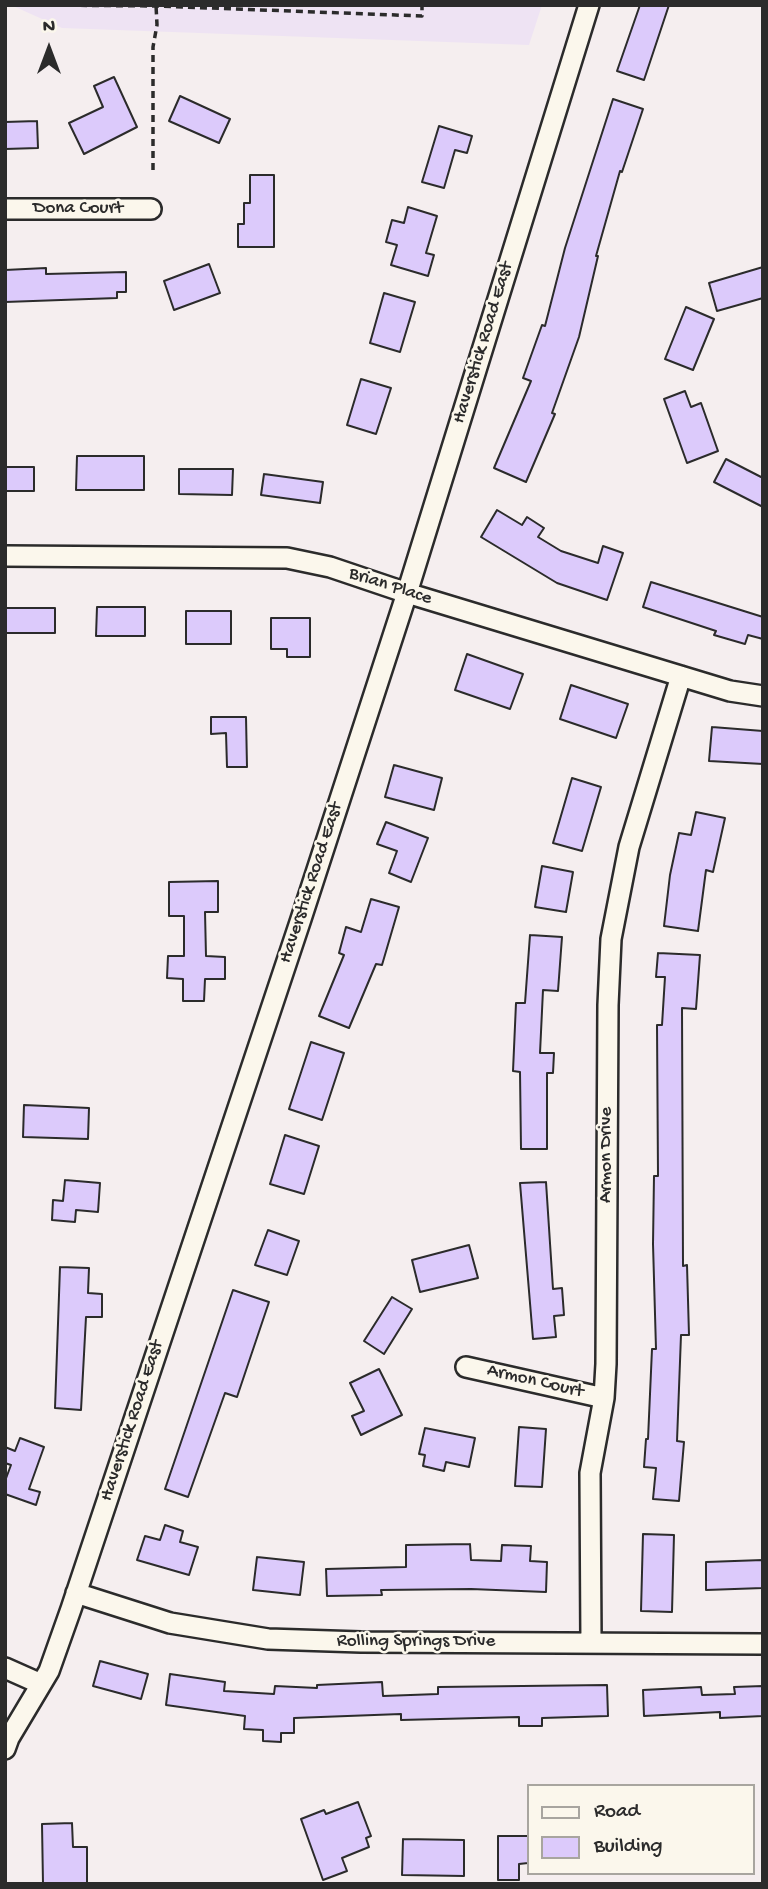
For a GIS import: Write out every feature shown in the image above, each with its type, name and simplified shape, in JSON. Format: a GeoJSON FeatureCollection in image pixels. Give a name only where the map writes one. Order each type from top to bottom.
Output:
{"type":"FeatureCollection","features":[{"type":"Feature","properties":{"kind":"street","name":"Haverstick Road East"},"geometry":{"type":"LineString","coordinates":[[5,1749],[53,1661],[76,1593],[407,593],[589,5]]}},
{"type":"Feature","properties":{"kind":"street","name":"Dona Court"},"geometry":{"type":"LineString","coordinates":[[5,209],[151,209]]}},
{"type":"Feature","properties":{"kind":"street","name":"Brian Place"},"geometry":{"type":"LineString","coordinates":[[5,556],[287,558],[330,567],[730,691],[763,696]]}},
{"type":"Feature","properties":{"kind":"street","name":"Armon Drive"},"geometry":{"type":"LineString","coordinates":[[591,1643],[590,1473],[604,1398],[611,939],[629,847],[681,676]]}},
{"type":"Feature","properties":{"kind":"street","name":"Armon Court"},"geometry":{"type":"LineString","coordinates":[[466,1367],[604,1398]]}},
{"type":"Feature","properties":{"kind":"street","name":"Rolling Springs Drive"},"geometry":{"type":"LineString","coordinates":[[76,1593],[170,1623],[268,1639],[763,1644]]}},
{"type":"Feature","properties":{"kind":"street"},"geometry":{"type":"LineString","coordinates":[[5,1668],[41,1684]]}},
{"type":"Feature","properties":{"kind":"path"},"geometry":{"type":"LineString","coordinates":[[44,5],[156,6],[422,16],[422,5]]}},
{"type":"Feature","properties":{"kind":"path"},"geometry":{"type":"LineString","coordinates":[[153,170],[153,47],[157,25],[156,6]]}},
{"type":"Feature","properties":{"kind":"shaded area"},"geometry":{"type":"Polygon","coordinates":[[[11,5],[542,5],[529,45],[62,28],[11,5]]]}},
{"type":"Feature","properties":{"kind":"building"},"geometry":{"type":"Polygon","coordinates":[[[640,5],[669,5],[644,80],[617,71],[640,5]]]}},
{"type":"Feature","properties":{"kind":"building"},"geometry":{"type":"Polygon","coordinates":[[[114,77],[137,127],[84,154],[69,123],[103,107],[94,86],[114,77]]]}},
{"type":"Feature","properties":{"kind":"building"},"geometry":{"type":"Polygon","coordinates":[[[180,96],[230,119],[219,143],[169,121],[180,96]]]}},
{"type":"Feature","properties":{"kind":"building"},"geometry":{"type":"Polygon","coordinates":[[[613,99],[643,109],[622,172],[620,171],[596,256],[579,337],[552,413],[555,414],[526,482],[494,468],[531,381],[523,378],[542,325],[545,326],[565,248],[613,99]]]}},
{"type":"Feature","properties":{"kind":"building"},"geometry":{"type":"Polygon","coordinates":[[[37,121],[38,148],[5,149],[5,122],[37,121]]]}},
{"type":"Feature","properties":{"kind":"building"},"geometry":{"type":"Polygon","coordinates":[[[439,126],[472,136],[467,153],[455,150],[444,188],[422,182],[439,126]]]}},
{"type":"Feature","properties":{"kind":"building"},"geometry":{"type":"Polygon","coordinates":[[[250,175],[274,175],[274,247],[238,247],[238,224],[244,224],[244,203],[250,203],[250,175]]]}},
{"type":"Feature","properties":{"kind":"building"},"geometry":{"type":"Polygon","coordinates":[[[408,207],[437,216],[426,253],[434,255],[428,276],[391,265],[397,245],[386,242],[392,220],[404,223],[408,207]]]}},
{"type":"Feature","properties":{"kind":"building"},"geometry":{"type":"Polygon","coordinates":[[[209,264],[220,293],[174,310],[164,281],[209,264]]]}},
{"type":"Feature","properties":{"kind":"building"},"geometry":{"type":"Polygon","coordinates":[[[763,267],[763,298],[717,311],[709,283],[763,267]]]}},
{"type":"Feature","properties":{"kind":"building"},"geometry":{"type":"Polygon","coordinates":[[[46,268],[46,274],[126,272],[126,292],[117,292],[117,298],[5,302],[5,270],[46,268]]]}},
{"type":"Feature","properties":{"kind":"building"},"geometry":{"type":"Polygon","coordinates":[[[384,293],[415,302],[400,352],[370,343],[384,293]]]}},
{"type":"Feature","properties":{"kind":"building"},"geometry":{"type":"Polygon","coordinates":[[[686,307],[714,319],[693,370],[665,359],[686,307]]]}},
{"type":"Feature","properties":{"kind":"building"},"geometry":{"type":"Polygon","coordinates":[[[361,379],[391,388],[376,434],[347,425],[361,379]]]}},
{"type":"Feature","properties":{"kind":"building"},"geometry":{"type":"Polygon","coordinates":[[[685,391],[691,407],[701,403],[718,451],[687,463],[664,399],[685,391]]]}},
{"type":"Feature","properties":{"kind":"building"},"geometry":{"type":"Polygon","coordinates":[[[77,456],[144,456],[144,490],[76,490],[77,456]]]}},
{"type":"Feature","properties":{"kind":"building"},"geometry":{"type":"Polygon","coordinates":[[[726,459],[763,478],[763,507],[714,482],[726,459]]]}},
{"type":"Feature","properties":{"kind":"building"},"geometry":{"type":"Polygon","coordinates":[[[5,467],[34,467],[34,491],[5,491],[5,467]]]}},
{"type":"Feature","properties":{"kind":"building"},"geometry":{"type":"Polygon","coordinates":[[[179,469],[233,469],[232,495],[179,494],[179,469]]]}},
{"type":"Feature","properties":{"kind":"building"},"geometry":{"type":"Polygon","coordinates":[[[264,474],[323,482],[320,503],[261,495],[264,474]]]}},
{"type":"Feature","properties":{"kind":"building"},"geometry":{"type":"Polygon","coordinates":[[[497,510],[522,525],[527,517],[544,528],[538,537],[561,551],[598,563],[603,546],[623,553],[607,600],[557,583],[481,537],[497,510]]]}},
{"type":"Feature","properties":{"kind":"building"},"geometry":{"type":"Polygon","coordinates":[[[651,582],[763,617],[763,639],[748,635],[745,644],[714,635],[716,631],[643,607],[651,582]]]}},
{"type":"Feature","properties":{"kind":"building"},"geometry":{"type":"Polygon","coordinates":[[[97,607],[145,607],[145,636],[96,636],[97,607]]]}},
{"type":"Feature","properties":{"kind":"building"},"geometry":{"type":"Polygon","coordinates":[[[5,608],[55,608],[55,633],[5,633],[5,608]]]}},
{"type":"Feature","properties":{"kind":"building"},"geometry":{"type":"Polygon","coordinates":[[[186,611],[231,611],[231,644],[186,644],[186,611]]]}},
{"type":"Feature","properties":{"kind":"building"},"geometry":{"type":"Polygon","coordinates":[[[271,618],[310,618],[310,657],[287,657],[287,649],[271,649],[271,618]]]}},
{"type":"Feature","properties":{"kind":"building"},"geometry":{"type":"Polygon","coordinates":[[[467,654],[523,674],[510,709],[455,690],[467,654]]]}},
{"type":"Feature","properties":{"kind":"building"},"geometry":{"type":"Polygon","coordinates":[[[571,685],[628,704],[616,738],[560,719],[571,685]]]}},
{"type":"Feature","properties":{"kind":"building"},"geometry":{"type":"Polygon","coordinates":[[[211,717],[246,717],[247,767],[227,767],[226,733],[211,734],[211,717]]]}},
{"type":"Feature","properties":{"kind":"building"},"geometry":{"type":"Polygon","coordinates":[[[712,727],[763,731],[763,764],[709,761],[712,727]]]}},
{"type":"Feature","properties":{"kind":"building"},"geometry":{"type":"Polygon","coordinates":[[[394,765],[442,778],[434,810],[385,797],[394,765]]]}},
{"type":"Feature","properties":{"kind":"building"},"geometry":{"type":"Polygon","coordinates":[[[572,778],[601,787],[582,851],[553,843],[572,778]]]}},
{"type":"Feature","properties":{"kind":"building"},"geometry":{"type":"Polygon","coordinates":[[[696,812],[725,818],[713,872],[706,870],[698,931],[664,926],[670,875],[679,833],[691,835],[696,812]]]}},
{"type":"Feature","properties":{"kind":"building"},"geometry":{"type":"Polygon","coordinates":[[[386,822],[428,838],[411,882],[389,873],[397,851],[377,844],[386,822]]]}},
{"type":"Feature","properties":{"kind":"building"},"geometry":{"type":"Polygon","coordinates":[[[542,866],[573,872],[566,912],[535,907],[542,866]]]}},
{"type":"Feature","properties":{"kind":"building"},"geometry":{"type":"Polygon","coordinates":[[[218,881],[218,912],[205,912],[206,956],[225,957],[225,979],[205,979],[204,1001],[183,1001],[183,979],[167,978],[168,956],[184,956],[184,916],[169,916],[169,882],[218,881]]]}},
{"type":"Feature","properties":{"kind":"building"},"geometry":{"type":"Polygon","coordinates":[[[371,899],[399,907],[382,965],[376,964],[349,1028],[319,1016],[344,955],[339,953],[346,927],[361,932],[371,899]]]}},
{"type":"Feature","properties":{"kind":"building"},"geometry":{"type":"Polygon","coordinates":[[[530,935],[562,937],[558,991],[543,990],[540,1053],[554,1053],[553,1073],[547,1073],[547,1149],[521,1149],[520,1072],[513,1071],[516,1003],[525,1003],[530,935]]]}},
{"type":"Feature","properties":{"kind":"building"},"geometry":{"type":"Polygon","coordinates":[[[658,953],[700,955],[696,1009],[682,1008],[683,1266],[687,1265],[689,1335],[681,1335],[677,1441],[684,1442],[679,1501],[653,1499],[656,1468],[644,1467],[652,1349],[656,1349],[653,1244],[654,1176],[658,1176],[657,1025],[662,1025],[665,977],[656,977],[658,953]]]}},
{"type":"Feature","properties":{"kind":"building"},"geometry":{"type":"Polygon","coordinates":[[[311,1042],[344,1053],[322,1120],[289,1109],[311,1042]]]}},
{"type":"Feature","properties":{"kind":"building"},"geometry":{"type":"Polygon","coordinates":[[[24,1105],[89,1108],[88,1139],[23,1137],[24,1105]]]}},
{"type":"Feature","properties":{"kind":"building"},"geometry":{"type":"Polygon","coordinates":[[[285,1135],[319,1146],[304,1194],[270,1184],[285,1135]]]}},
{"type":"Feature","properties":{"kind":"building"},"geometry":{"type":"Polygon","coordinates":[[[65,1180],[100,1183],[98,1212],[76,1210],[75,1222],[52,1220],[53,1200],[63,1201],[65,1180]]]}},
{"type":"Feature","properties":{"kind":"building"},"geometry":{"type":"Polygon","coordinates":[[[546,1182],[553,1289],[562,1288],[564,1315],[554,1316],[556,1337],[533,1339],[520,1183],[546,1182]]]}},
{"type":"Feature","properties":{"kind":"building"},"geometry":{"type":"Polygon","coordinates":[[[268,1230],[299,1241],[287,1275],[255,1265],[268,1230]]]}},
{"type":"Feature","properties":{"kind":"building"},"geometry":{"type":"Polygon","coordinates":[[[469,1245],[478,1278],[420,1292],[412,1260],[469,1245]]]}},
{"type":"Feature","properties":{"kind":"building"},"geometry":{"type":"Polygon","coordinates":[[[60,1267],[89,1268],[88,1293],[102,1294],[102,1317],[86,1317],[81,1410],[55,1408],[60,1267]]]}},
{"type":"Feature","properties":{"kind":"building"},"geometry":{"type":"Polygon","coordinates":[[[233,1290],[269,1302],[237,1397],[225,1393],[188,1497],[165,1489],[233,1290]]]}},
{"type":"Feature","properties":{"kind":"building"},"geometry":{"type":"Polygon","coordinates":[[[392,1297],[412,1309],[384,1354],[364,1341],[392,1297]]]}},
{"type":"Feature","properties":{"kind":"building"},"geometry":{"type":"Polygon","coordinates":[[[379,1369],[402,1415],[361,1435],[352,1416],[364,1411],[350,1383],[379,1369]]]}},
{"type":"Feature","properties":{"kind":"building"},"geometry":{"type":"Polygon","coordinates":[[[519,1427],[546,1429],[542,1487],[515,1486],[519,1427]]]}},
{"type":"Feature","properties":{"kind":"building"},"geometry":{"type":"Polygon","coordinates":[[[425,1428],[475,1438],[469,1467],[446,1462],[444,1471],[423,1466],[425,1455],[419,1454],[425,1428]]]}},
{"type":"Feature","properties":{"kind":"building"},"geometry":{"type":"Polygon","coordinates":[[[20,1438],[44,1447],[29,1489],[40,1492],[36,1505],[5,1494],[5,1481],[11,1465],[5,1463],[5,1447],[15,1451],[20,1438]]]}},
{"type":"Feature","properties":{"kind":"building"},"geometry":{"type":"Polygon","coordinates":[[[165,1525],[183,1531],[180,1542],[198,1547],[189,1575],[137,1560],[145,1536],[160,1540],[165,1525]]]}},
{"type":"Feature","properties":{"kind":"building"},"geometry":{"type":"Polygon","coordinates":[[[643,1534],[674,1535],[672,1612],[641,1611],[643,1534]]]}},
{"type":"Feature","properties":{"kind":"building"},"geometry":{"type":"Polygon","coordinates":[[[470,1544],[471,1560],[501,1561],[502,1545],[531,1546],[530,1561],[547,1562],[546,1592],[381,1590],[382,1595],[327,1596],[326,1569],[406,1567],[406,1545],[470,1544]]]}},
{"type":"Feature","properties":{"kind":"building"},"geometry":{"type":"Polygon","coordinates":[[[257,1557],[304,1562],[300,1595],[253,1590],[257,1557]]]}},
{"type":"Feature","properties":{"kind":"building"},"geometry":{"type":"Polygon","coordinates":[[[763,1560],[763,1588],[706,1590],[706,1562],[763,1560]]]}},
{"type":"Feature","properties":{"kind":"building"},"geometry":{"type":"Polygon","coordinates":[[[100,1661],[148,1674],[141,1699],[93,1686],[100,1661]]]}},
{"type":"Feature","properties":{"kind":"building"},"geometry":{"type":"Polygon","coordinates":[[[170,1674],[225,1682],[224,1691],[274,1694],[275,1686],[317,1688],[317,1685],[382,1682],[383,1696],[438,1694],[438,1687],[607,1685],[608,1716],[542,1718],[542,1726],[519,1726],[519,1717],[401,1720],[401,1714],[294,1718],[294,1733],[281,1733],[281,1742],[263,1741],[263,1730],[244,1729],[245,1716],[166,1705],[170,1674]]]}},
{"type":"Feature","properties":{"kind":"building"},"geometry":{"type":"Polygon","coordinates":[[[763,1686],[763,1716],[720,1718],[720,1712],[644,1716],[643,1690],[701,1687],[702,1695],[735,1694],[734,1687],[763,1686]]]}},
{"type":"Feature","properties":{"kind":"building"},"geometry":{"type":"Polygon","coordinates":[[[358,1802],[371,1836],[366,1838],[369,1847],[342,1858],[347,1871],[323,1880],[301,1819],[324,1810],[326,1814],[358,1802]]]}},
{"type":"Feature","properties":{"kind":"building"},"geometry":{"type":"Polygon","coordinates":[[[72,1823],[73,1847],[87,1847],[87,1884],[43,1884],[42,1824],[72,1823]]]}},
{"type":"Feature","properties":{"kind":"building"},"geometry":{"type":"Polygon","coordinates":[[[498,1836],[526,1836],[526,1863],[519,1864],[519,1880],[498,1880],[498,1836]]]}},
{"type":"Feature","properties":{"kind":"building"},"geometry":{"type":"Polygon","coordinates":[[[403,1839],[464,1840],[464,1876],[402,1875],[403,1839]]]}}]}
